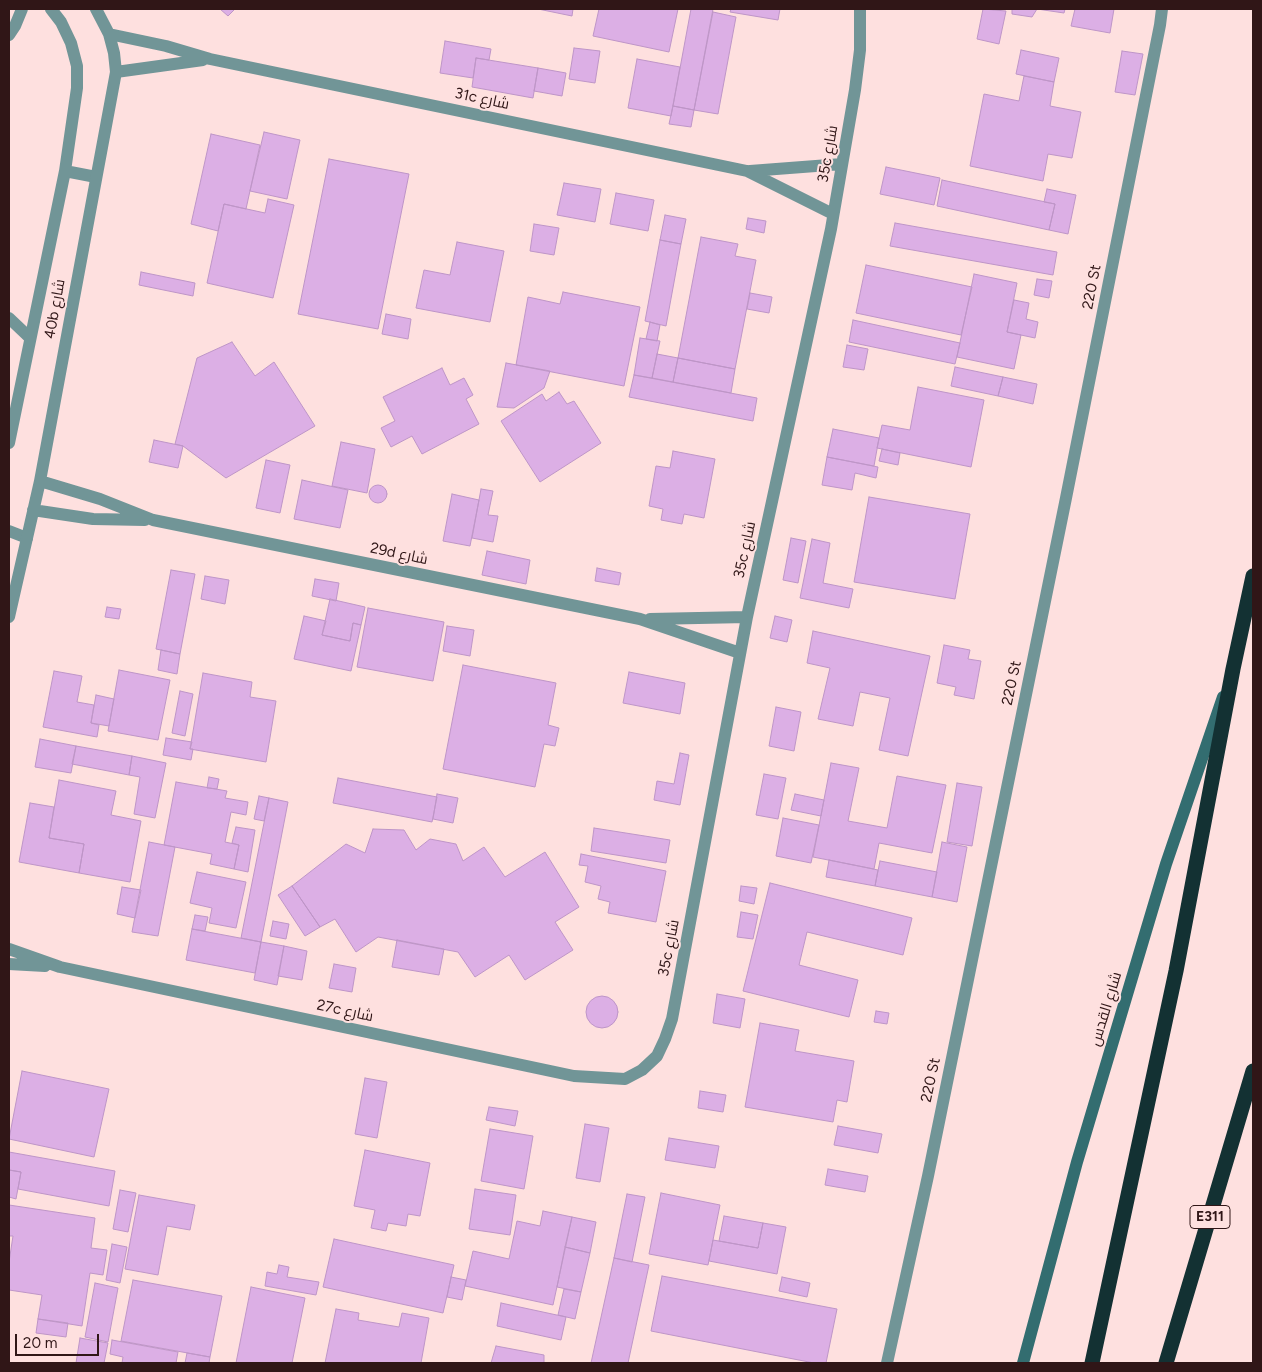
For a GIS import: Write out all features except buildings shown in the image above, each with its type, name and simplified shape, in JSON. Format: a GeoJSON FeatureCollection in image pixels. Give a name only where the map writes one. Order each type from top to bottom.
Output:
{"type":"FeatureCollection","features":[{"type":"Feature","properties":{"kind":"highway"},"geometry":{"type":"LineString","coordinates":[[1092,1363],[1178,962],[1233,669],[1253,576]]}},
{"type":"Feature","properties":{"kind":"highway","name":"E311"},"geometry":{"type":"LineString","coordinates":[[1166,1363],[1253,1071]]}},
{"type":"Feature","properties":{"kind":"main road","name":"شارع القدس"},"geometry":{"type":"LineString","coordinates":[[1023,1363],[1077,1162],[1166,864],[1198,766],[1233,669]]}},
{"type":"Feature","properties":{"kind":"street"},"geometry":{"type":"LineString","coordinates":[[9,35],[22,9]]}},
{"type":"Feature","properties":{"kind":"street"},"geometry":{"type":"LineString","coordinates":[[9,443],[29,337],[65,171],[77,88],[77,66],[71,43],[61,22],[50,9]]}},
{"type":"Feature","properties":{"kind":"street","name":"40b شارع"},"geometry":{"type":"LineString","coordinates":[[9,617],[40,482],[116,72],[109,34],[96,9]]}},
{"type":"Feature","properties":{"kind":"street","name":"35c شارع"},"geometry":{"type":"LineString","coordinates":[[625,1079],[642,1070],[657,1056],[672,1019],[747,618],[833,214],[856,90],[860,50],[860,9]]}},
{"type":"Feature","properties":{"kind":"street","name":"220 St"},"geometry":{"type":"LineString","coordinates":[[886,1363],[928,1176],[1066,498],[1162,9]]}},
{"type":"Feature","properties":{"kind":"street","name":"31c شارع"},"geometry":{"type":"LineString","coordinates":[[109,34],[166,46],[210,60],[747,171],[833,214]]}},
{"type":"Feature","properties":{"kind":"street","name":"31c شارع"},"geometry":{"type":"LineString","coordinates":[[116,72],[179,62],[210,60]]}},
{"type":"Feature","properties":{"kind":"street","name":"31c شارع"},"geometry":{"type":"LineString","coordinates":[[747,171],[842,164]]}},
{"type":"Feature","properties":{"kind":"street"},"geometry":{"type":"LineString","coordinates":[[65,171],[96,176]]}},
{"type":"Feature","properties":{"kind":"street"},"geometry":{"type":"LineString","coordinates":[[9,318],[29,337]]}},
{"type":"Feature","properties":{"kind":"street","name":"29d شارع"},"geometry":{"type":"LineString","coordinates":[[40,482],[91,496],[153,520]]}},
{"type":"Feature","properties":{"kind":"street","name":"29d شارع"},"geometry":{"type":"LineString","coordinates":[[33,510],[92,518],[153,520],[640,619],[740,653]]}},
{"type":"Feature","properties":{"kind":"street"},"geometry":{"type":"LineString","coordinates":[[9,531],[27,538]]}},
{"type":"Feature","properties":{"kind":"street","name":"29d شارع"},"geometry":{"type":"LineString","coordinates":[[640,619],[747,618]]}},
{"type":"Feature","properties":{"kind":"street","name":"27c شارع"},"geometry":{"type":"LineString","coordinates":[[9,949],[60,967],[548,1071],[574,1076],[625,1079]]}},
{"type":"Feature","properties":{"kind":"street","name":"27c شارع"},"geometry":{"type":"LineString","coordinates":[[9,964],[60,967]]}}]}
